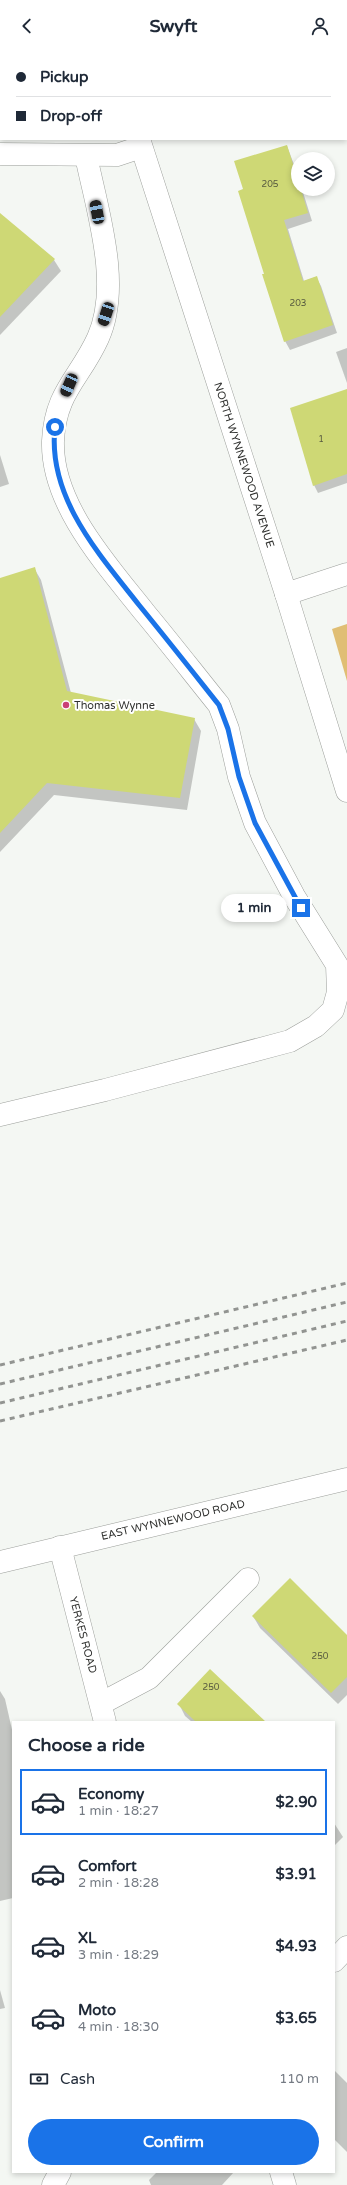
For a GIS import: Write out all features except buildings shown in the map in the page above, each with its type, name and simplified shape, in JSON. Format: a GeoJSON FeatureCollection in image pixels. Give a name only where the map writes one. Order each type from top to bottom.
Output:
{"type":"FeatureCollection","features":[{"type":"Feature","properties":{"kind":"street"},"geometry":{"type":"LineString","coordinates":[[0,154],[86,156],[117,155],[140,143]]}},
{"type":"Feature","properties":{"kind":"street","name":"NORTH WYNNEWOOD AVENUE"},"geometry":{"type":"LineString","coordinates":[[140,143],[286,594],[347,791]]}},
{"type":"Feature","properties":{"kind":"street"},"geometry":{"type":"LineString","coordinates":[[0,1115],[128,1084],[290,1041],[316,1026],[333,1010],[338,992],[342,963],[294,896],[255,823],[239,777],[228,729],[219,705],[93,546],[73,512],[59,479],[53,443],[57,412],[69,385],[98,338],[106,314],[109,296],[108,268],[86,156]]}},
{"type":"Feature","properties":{"kind":"street"},"geometry":{"type":"LineString","coordinates":[[286,594],[347,574]]}},
{"type":"Feature","properties":{"kind":"street","name":"EAST WYNNEWOOD ROAD"},"geometry":{"type":"LineString","coordinates":[[0,1562],[347,1479]]}},
{"type":"Feature","properties":{"kind":"street","name":"YERKES ROAD"},"geometry":{"type":"LineString","coordinates":[[60,1548],[103,1713]]}},
{"type":"Feature","properties":{"kind":"street"},"geometry":{"type":"LineString","coordinates":[[103,1713],[149,1678],[248,1579]]}},
{"type":"Feature","properties":{"kind":"street"},"geometry":{"type":"LineString","coordinates":[[335,1960],[347,1947]]}},
{"type":"Feature","properties":{"kind":"street"},"geometry":{"type":"LineString","coordinates":[[53,2185],[59,2173]]}},
{"type":"Feature","properties":{"kind":"street"},"geometry":{"type":"LineString","coordinates":[[281,2173],[285,2185]]}},
{"type":"Feature","properties":{"kind":"shaded area"},"geometry":{"type":"Polygon","coordinates":[[[347,624],[347,681],[332,629],[347,624]]]}},
{"type":"Feature","properties":{"kind":"railway"},"geometry":{"type":"LineString","coordinates":[[0,1365],[347,1283]]}},
{"type":"Feature","properties":{"kind":"railway"},"geometry":{"type":"LineString","coordinates":[[0,1384],[347,1302]]}},
{"type":"Feature","properties":{"kind":"railway"},"geometry":{"type":"LineString","coordinates":[[0,1403],[347,1321]]}},
{"type":"Feature","properties":{"kind":"railway"},"geometry":{"type":"LineString","coordinates":[[0,1421],[347,1340]]}},
{"type":"Feature","properties":{"kind":"place","name":"Thomas Wynne"},"geometry":{"type":"Point","coordinates":[66,705]}},
{"type":"Feature","properties":{"kind":"route"},"geometry":{"type":"LineString","coordinates":[[55,427],[53,443],[59,479],[73,512],[93,546],[219,705],[228,729],[239,777],[255,823],[301,908]]}}]}
